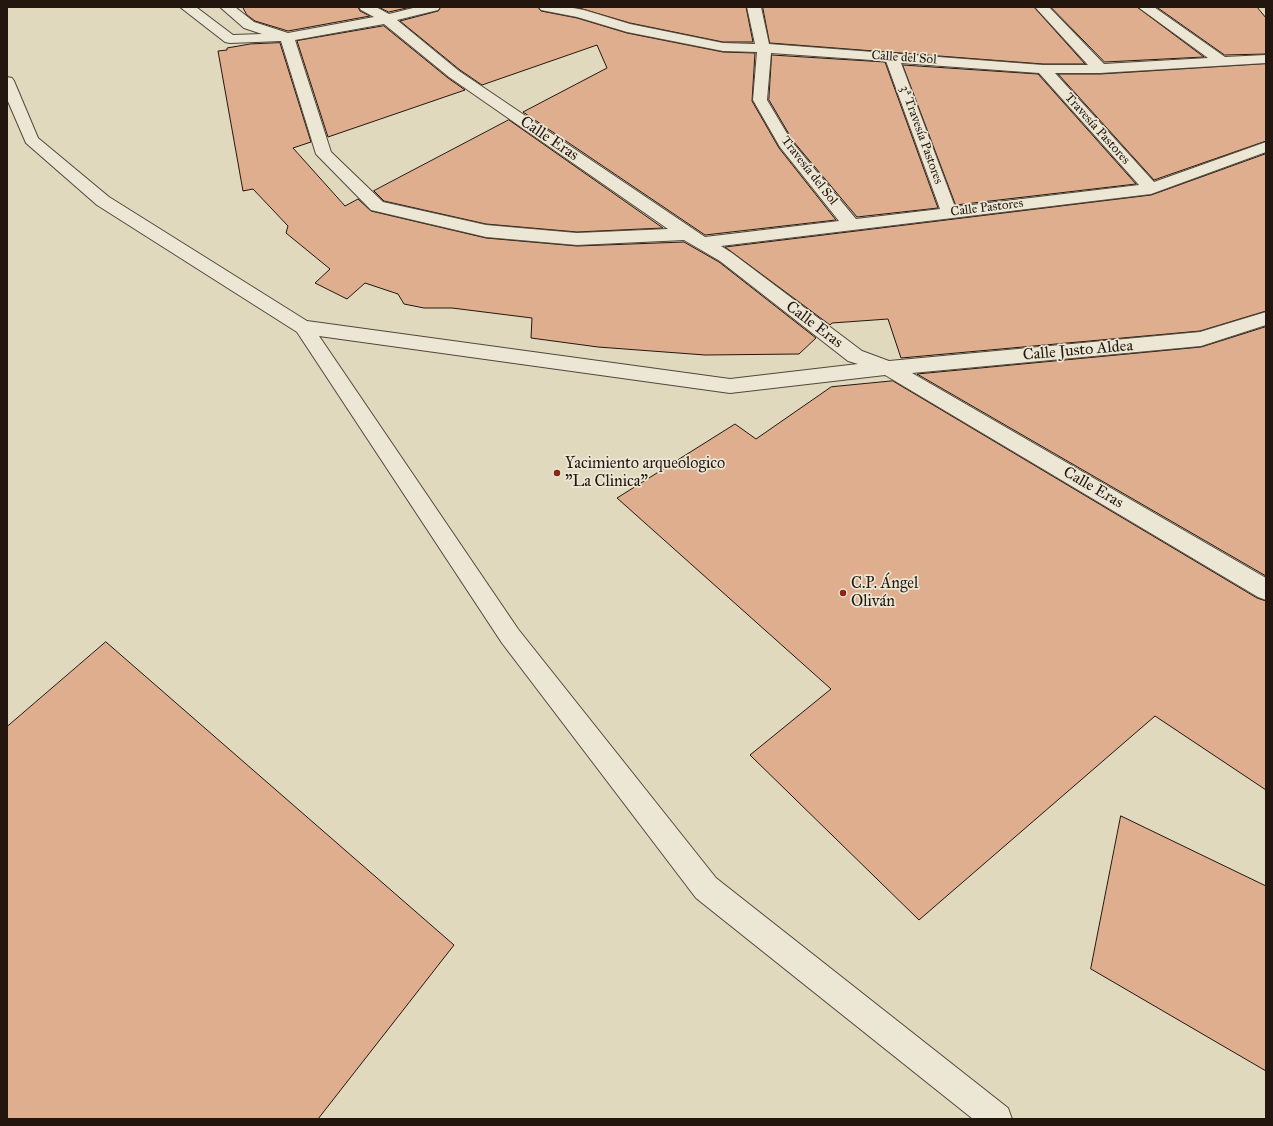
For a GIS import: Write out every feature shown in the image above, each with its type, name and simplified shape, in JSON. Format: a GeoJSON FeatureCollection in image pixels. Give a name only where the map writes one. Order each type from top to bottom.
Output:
{"type":"FeatureCollection","features":[{"type":"Feature","properties":{"kind":"street"},"geometry":{"type":"LineString","coordinates":[[187,7],[230,39],[287,36],[387,20],[432,7],[443,7]]}},
{"type":"Feature","properties":{"kind":"street"},"geometry":{"type":"LineString","coordinates":[[227,7],[249,25],[287,36]]}},
{"type":"Feature","properties":{"kind":"street","name":"Calle Eras"},"geometry":{"type":"LineString","coordinates":[[366,7],[387,20],[454,74],[694,239],[726,257],[855,356],[888,368],[1266,590]]}},
{"type":"Feature","properties":{"kind":"street","name":"Calle del Sol"},"geometry":{"type":"LineString","coordinates":[[546,7],[579,13],[627,28],[716,45],[1043,69],[1100,69],[1266,59]]}},
{"type":"Feature","properties":{"kind":"street","name":"Travesía del Sol"},"geometry":{"type":"LineString","coordinates":[[754,7],[764,52],[760,100],[785,144],[851,224]]}},
{"type":"Feature","properties":{"kind":"street"},"geometry":{"type":"LineString","coordinates":[[1042,7],[1100,69]]}},
{"type":"Feature","properties":{"kind":"street"},"geometry":{"type":"LineString","coordinates":[[1145,7],[1223,62]]}},
{"type":"Feature","properties":{"kind":"street","name":"Calle Pastores"},"geometry":{"type":"LineString","coordinates":[[287,36],[324,154],[377,206],[494,232],[577,239],[694,239],[851,224],[1151,189],[1266,147]]}},
{"type":"Feature","properties":{"kind":"street","name":"3ª Travesía Pastores"},"geometry":{"type":"LineString","coordinates":[[892,58],[949,212]]}},
{"type":"Feature","properties":{"kind":"street","name":"Travesía Pastores"},"geometry":{"type":"LineString","coordinates":[[1043,69],[1151,189]]}},
{"type":"Feature","properties":{"kind":"street"},"geometry":{"type":"LineString","coordinates":[[7,81],[31,140],[103,201],[303,327],[510,636],[706,888],[997,1119]]}},
{"type":"Feature","properties":{"kind":"street","name":"Calle Justo Aldea"},"geometry":{"type":"LineString","coordinates":[[303,327],[730,386],[888,368],[1201,339],[1266,318]]}},
{"type":"Feature","properties":{"kind":"building"},"geometry":{"type":"Polygon","coordinates":[[[243,7],[358,7],[360,11],[370,16],[288,31],[255,21],[247,15],[243,7]]]}},
{"type":"Feature","properties":{"kind":"building"},"geometry":{"type":"Polygon","coordinates":[[[379,7],[411,7],[389,12],[379,7]]]}},
{"type":"Feature","properties":{"kind":"building"},"geometry":{"type":"Polygon","coordinates":[[[441,7],[538,7],[541,11],[577,18],[627,33],[723,52],[755,53],[752,101],[779,148],[836,220],[705,235],[523,112],[607,68],[597,45],[482,85],[460,70],[400,21],[438,11],[441,7]]]}},
{"type":"Feature","properties":{"kind":"building"},"geometry":{"type":"Polygon","coordinates":[[[576,7],[746,7],[753,42],[723,42],[630,23],[576,7]]]}},
{"type":"Feature","properties":{"kind":"building"},"geometry":{"type":"Polygon","coordinates":[[[763,7],[1034,7],[1085,64],[1043,64],[770,43],[763,7]]]}},
{"type":"Feature","properties":{"kind":"building"},"geometry":{"type":"Polygon","coordinates":[[[1051,7],[1137,7],[1204,57],[1105,62],[1051,7]]]}},
{"type":"Feature","properties":{"kind":"building"},"geometry":{"type":"Polygon","coordinates":[[[1157,7],[1257,7],[1266,18],[1266,54],[1225,55],[1157,7]]]}},
{"type":"Feature","properties":{"kind":"building"},"geometry":{"type":"Polygon","coordinates":[[[384,26],[465,90],[328,137],[297,41],[384,26]]]}},
{"type":"Feature","properties":{"kind":"building"},"geometry":{"type":"Polygon","coordinates":[[[280,43],[311,142],[293,148],[345,206],[358,199],[371,211],[486,238],[577,246],[684,242],[719,262],[816,338],[799,354],[705,355],[598,347],[531,338],[532,318],[452,308],[424,308],[404,304],[398,294],[365,283],[347,299],[315,283],[330,269],[286,233],[288,226],[253,189],[243,191],[218,51],[250,44],[280,43]]]}},
{"type":"Feature","properties":{"kind":"building"},"geometry":{"type":"Polygon","coordinates":[[[772,55],[885,62],[938,208],[857,217],[793,141],[769,100],[772,55]]]}},
{"type":"Feature","properties":{"kind":"building"},"geometry":{"type":"Polygon","coordinates":[[[1266,64],[1266,141],[1154,180],[1058,74],[1100,74],[1266,64]]]}},
{"type":"Feature","properties":{"kind":"building"},"geometry":{"type":"Polygon","coordinates":[[[903,65],[1038,74],[1136,184],[956,205],[903,65]]]}},
{"type":"Feature","properties":{"kind":"building"},"geometry":{"type":"Polygon","coordinates":[[[509,120],[663,228],[577,232],[486,224],[384,201],[374,191],[509,120]]]}},
{"type":"Feature","properties":{"kind":"building"},"geometry":{"type":"Polygon","coordinates":[[[1266,154],[1266,311],[1200,331],[901,358],[888,319],[832,323],[830,325],[725,247],[1151,195],[1266,154]]]}},
{"type":"Feature","properties":{"kind":"building"},"geometry":{"type":"Polygon","coordinates":[[[1266,327],[1266,576],[917,374],[1201,347],[1266,327]]]}},
{"type":"Feature","properties":{"kind":"building"},"geometry":{"type":"Polygon","coordinates":[[[893,381],[1257,598],[1266,601],[1266,790],[1155,716],[919,920],[750,755],[831,689],[617,498],[735,424],[756,439],[831,387],[893,381]]]}},
{"type":"Feature","properties":{"kind":"building"},"geometry":{"type":"Polygon","coordinates":[[[106,642],[454,945],[318,1119],[7,1119],[7,727],[106,642]]]}},
{"type":"Feature","properties":{"kind":"building"},"geometry":{"type":"Polygon","coordinates":[[[1121,816],[1266,886],[1266,1071],[1091,969],[1121,816]]]}},
{"type":"Feature","properties":{"kind":"place","name":"Yacimiento arqueologico \"La Clinica\""},"geometry":{"type":"Point","coordinates":[557,473]}},
{"type":"Feature","properties":{"kind":"place","name":"C.P. Ángel Oliván"},"geometry":{"type":"Point","coordinates":[843,593]}}]}
